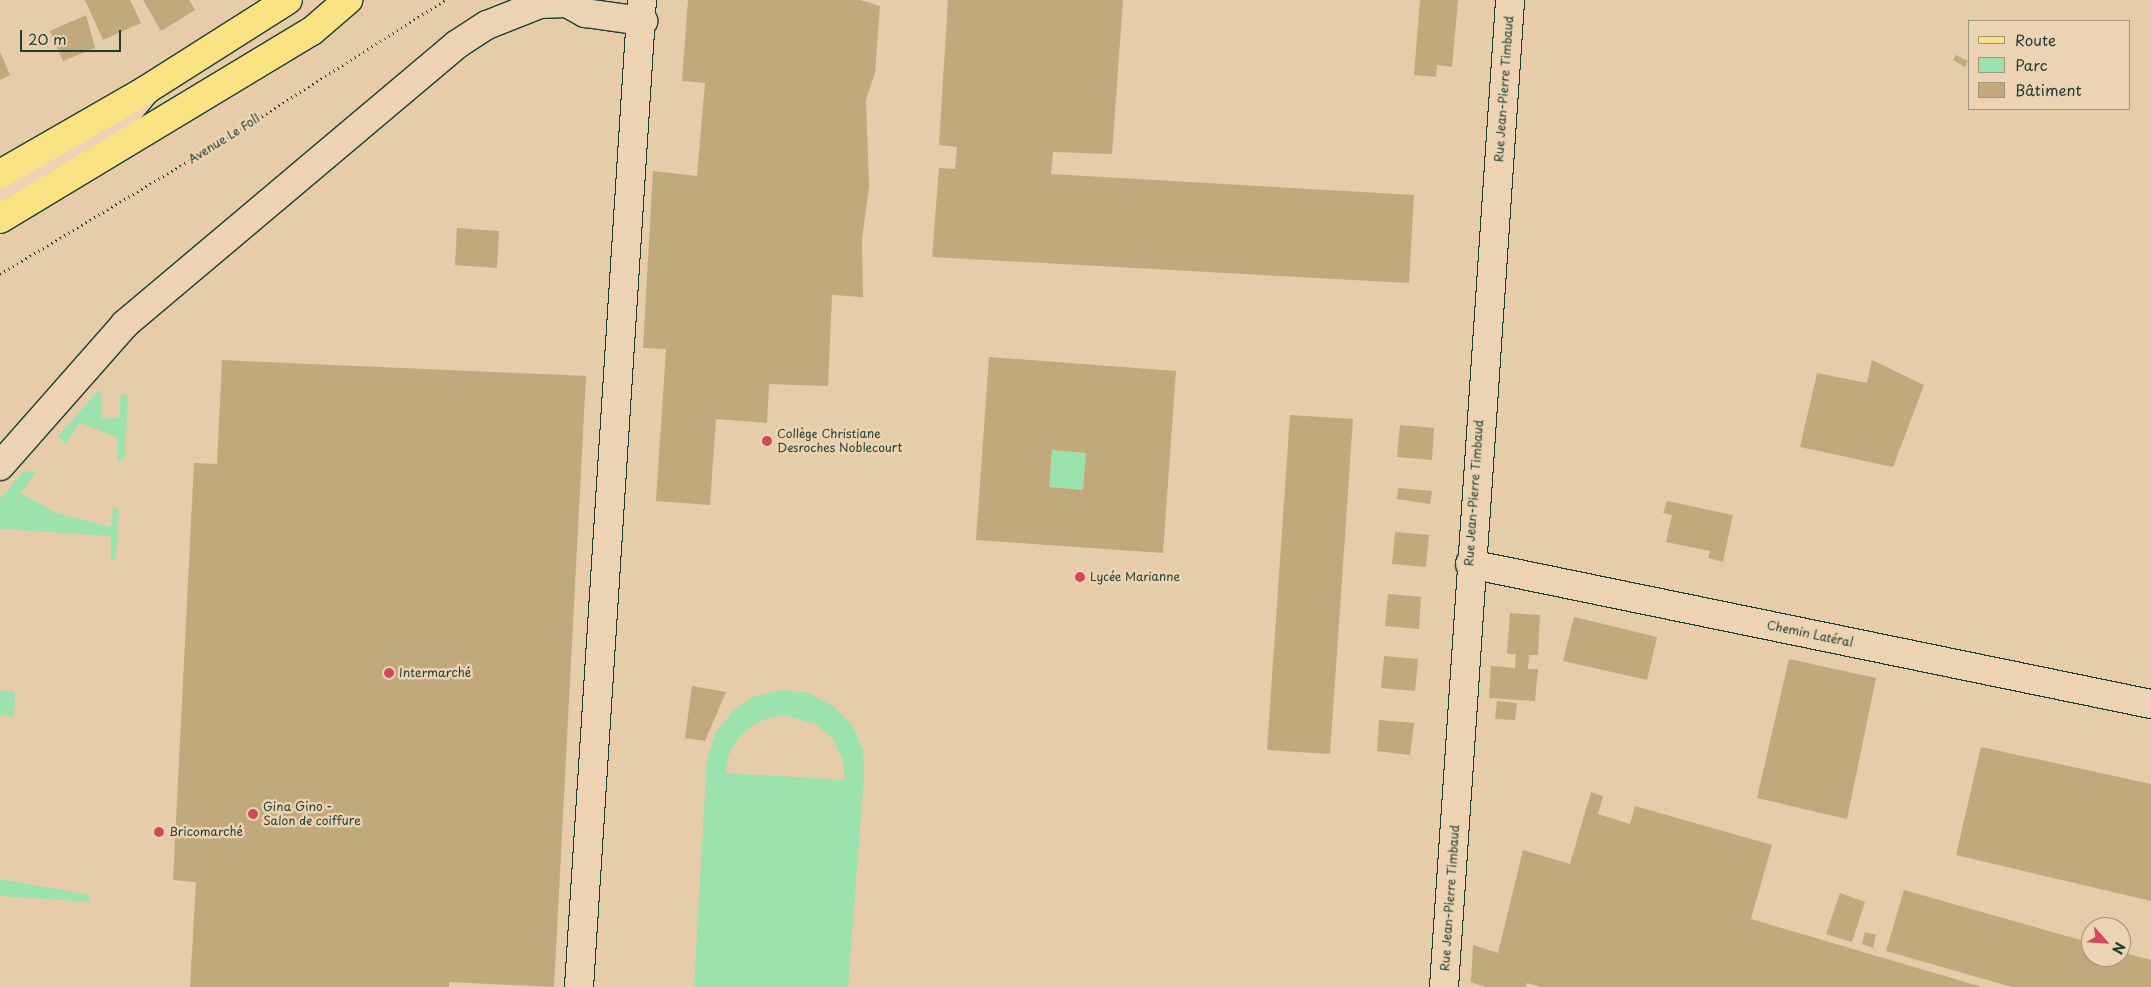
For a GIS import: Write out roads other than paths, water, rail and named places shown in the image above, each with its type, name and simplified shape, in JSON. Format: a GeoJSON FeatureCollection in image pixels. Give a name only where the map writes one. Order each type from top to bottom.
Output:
{"type":"FeatureCollection","features":[{"type":"Feature","properties":{"kind":"main road"},"geometry":{"type":"LineString","coordinates":[[0,174],[146,90],[288,0]]}},
{"type":"Feature","properties":{"kind":"main road"},"geometry":{"type":"LineString","coordinates":[[0,219],[304,36],[348,0]]}},
{"type":"Feature","properties":{"kind":"street","name":"Rue Jean-Pierre Timbaud"},"geometry":{"type":"LineString","coordinates":[[1444,987],[1470,564],[1510,0]]}},
{"type":"Feature","properties":{"kind":"street"},"geometry":{"type":"LineString","coordinates":[[0,466],[125,324],[456,45],[514,13],[540,4],[569,2],[585,13],[642,11],[579,987]]}},
{"type":"Feature","properties":{"kind":"street"},"geometry":{"type":"LineString","coordinates":[[0,200],[108,137],[146,90]]}},
{"type":"Feature","properties":{"kind":"street","name":"Chemin Latéral"},"geometry":{"type":"LineString","coordinates":[[1470,564],[2151,704]]}},
{"type":"Feature","properties":{"kind":"place","name":"Collège Christiane Desroches Noblecourt"},"geometry":{"type":"Point","coordinates":[767,441]}},
{"type":"Feature","properties":{"kind":"place","name":"Lycée Marianne"},"geometry":{"type":"Point","coordinates":[1080,577]}},
{"type":"Feature","properties":{"kind":"place","name":"Intermarché"},"geometry":{"type":"Point","coordinates":[389,673]}},
{"type":"Feature","properties":{"kind":"place","name":"Gina Gino - Salon de coiffure"},"geometry":{"type":"Point","coordinates":[253,814]}},
{"type":"Feature","properties":{"kind":"place","name":"Bricomarché"},"geometry":{"type":"Point","coordinates":[159,832]}}]}
